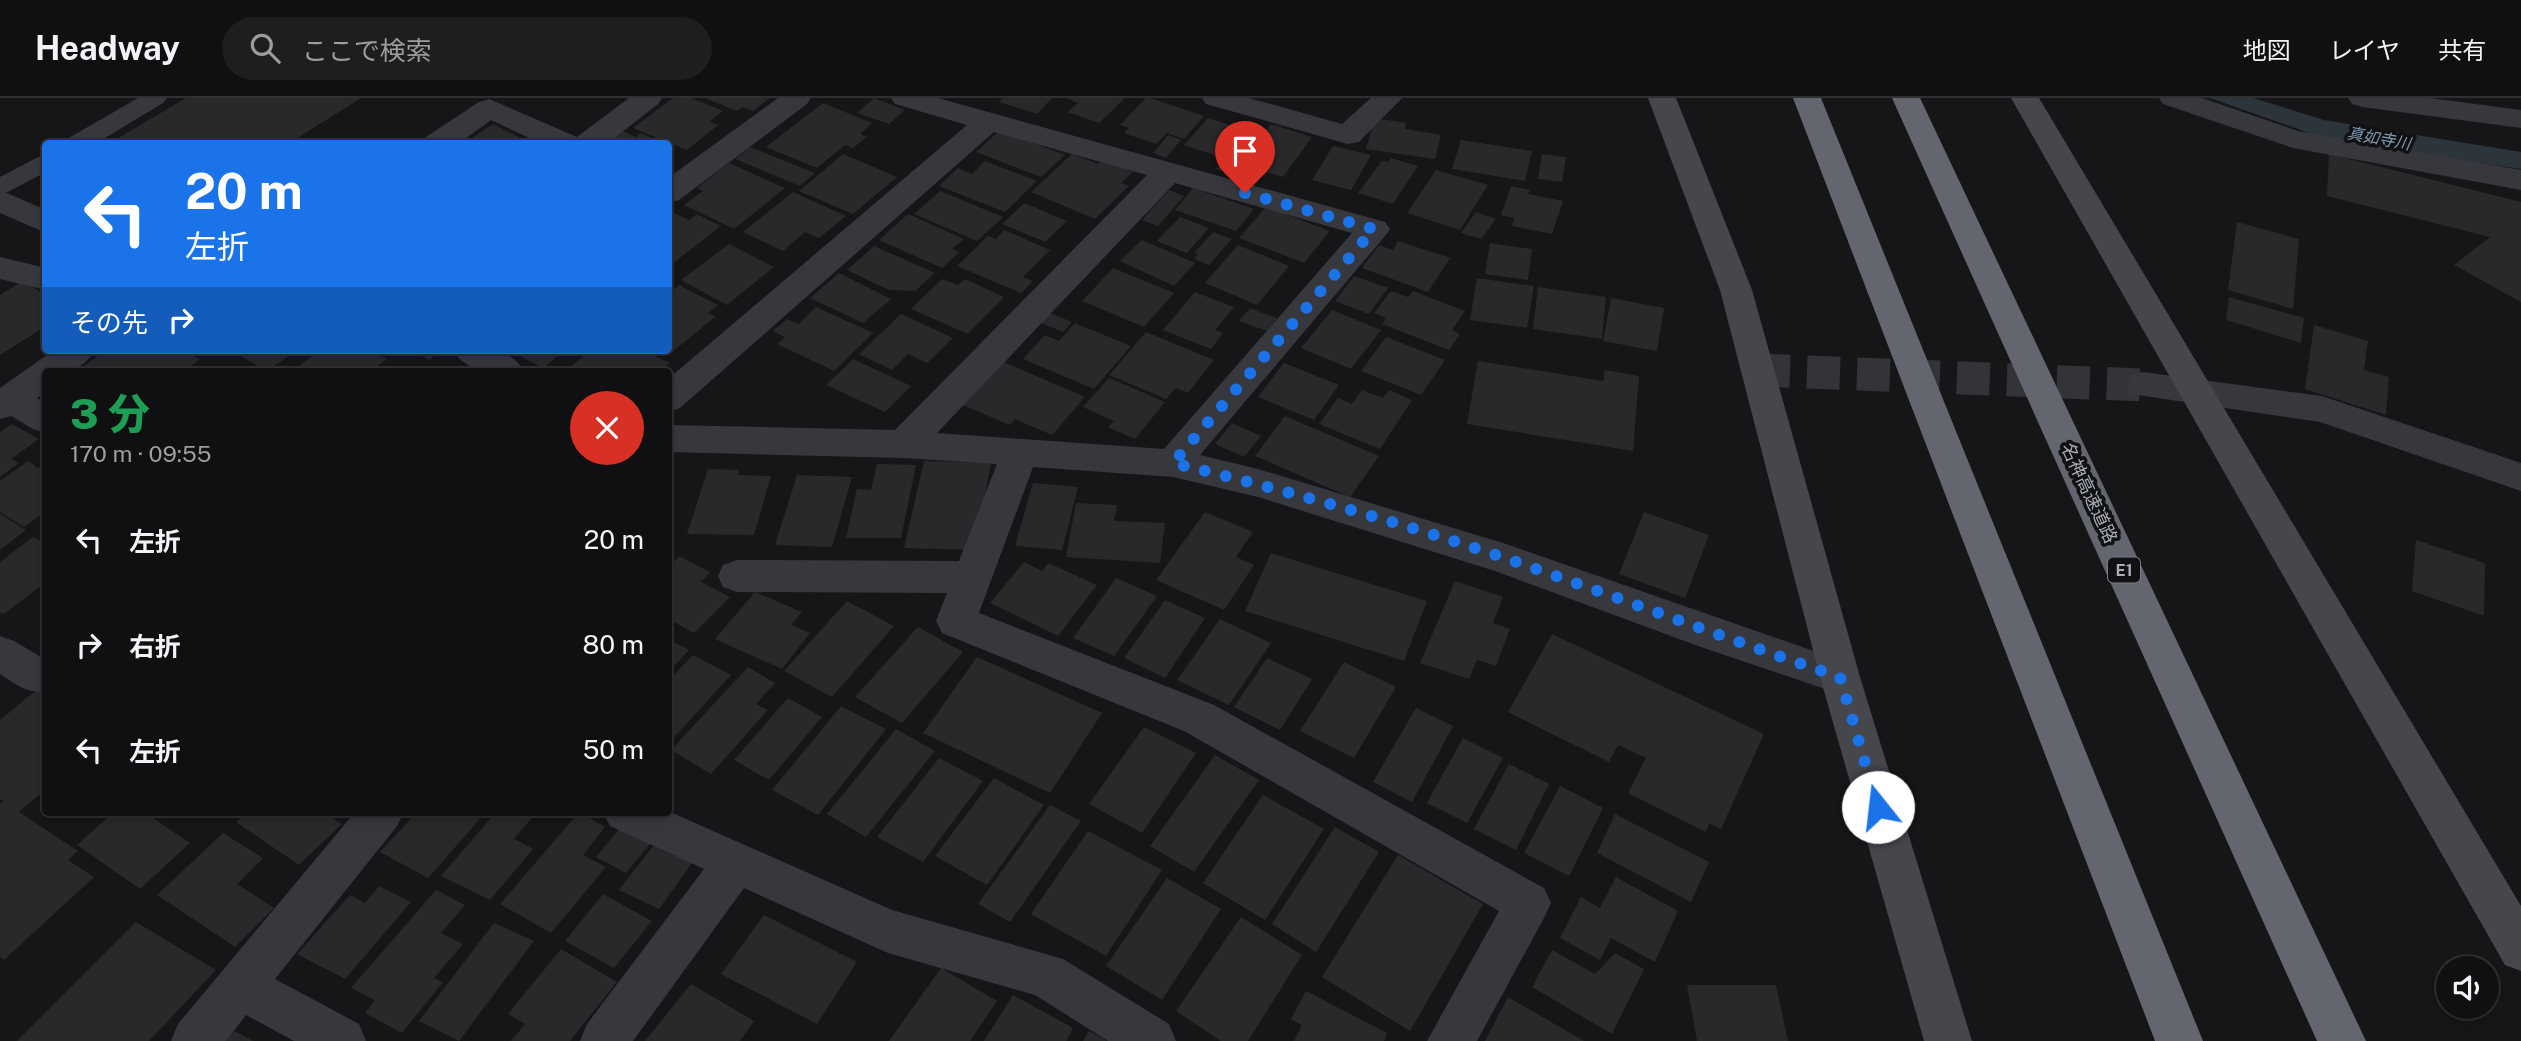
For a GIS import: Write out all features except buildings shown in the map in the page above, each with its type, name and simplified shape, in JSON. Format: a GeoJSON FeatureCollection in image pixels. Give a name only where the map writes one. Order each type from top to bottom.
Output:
{"type":"FeatureCollection","features":[{"type":"Feature","properties":{"kind":"highway"},"geometry":{"type":"LineString","coordinates":[[1807,98],[2179,1041]]}},
{"type":"Feature","properties":{"kind":"highway","name":"名神高速道路"},"geometry":{"type":"LineString","coordinates":[[1906,98],[2342,1041]]}},
{"type":"Feature","properties":{"kind":"street"},"geometry":{"type":"LineString","coordinates":[[592,140],[648,98]]}},
{"type":"Feature","properties":{"kind":"street"},"geometry":{"type":"LineString","coordinates":[[672,191],[797,98]]}},
{"type":"Feature","properties":{"kind":"street"},"geometry":{"type":"LineString","coordinates":[[905,98],[1374,229],[1173,463]]}},
{"type":"Feature","properties":{"kind":"street"},"geometry":{"type":"LineString","coordinates":[[1216,98],[1348,135],[1388,98]]}},
{"type":"Feature","properties":{"kind":"street"},"geometry":{"type":"LineString","coordinates":[[1662,98],[1736,290],[1840,677],[1948,1041]]}},
{"type":"Feature","properties":{"kind":"street"},"geometry":{"type":"LineString","coordinates":[[2025,98],[2521,949]]}},
{"type":"Feature","properties":{"kind":"street"},"geometry":{"type":"LineString","coordinates":[[2173,98],[2293,139],[2521,180]]}},
{"type":"Feature","properties":{"kind":"street"},"geometry":{"type":"LineString","coordinates":[[2362,98],[2521,119]]}},
{"type":"Feature","properties":{"kind":"street"},"geometry":{"type":"LineString","coordinates":[[443,140],[489,108],[559,140]]}},
{"type":"Feature","properties":{"kind":"street"},"geometry":{"type":"LineString","coordinates":[[672,396],[989,121]]}},
{"type":"Feature","properties":{"kind":"street"},"geometry":{"type":"LineString","coordinates":[[904,444],[1168,172]]}},
{"type":"Feature","properties":{"kind":"street"},"geometry":{"type":"LineString","coordinates":[[0,200],[42,221]]}},
{"type":"Feature","properties":{"kind":"street"},"geometry":{"type":"LineString","coordinates":[[0,268],[42,278]]}},
{"type":"Feature","properties":{"kind":"street"},"geometry":{"type":"LineString","coordinates":[[53,368],[72,354]]}},
{"type":"Feature","properties":{"kind":"street"},"geometry":{"type":"LineString","coordinates":[[477,354],[502,368]]}},
{"type":"Feature","properties":{"kind":"street"},"geometry":{"type":"LineString","coordinates":[[5,402],[42,376]]}},
{"type":"Feature","properties":{"kind":"street"},"geometry":{"type":"LineString","coordinates":[[2143,384],[2322,409],[2521,477]]}},
{"type":"Feature","properties":{"kind":"street"},"geometry":{"type":"LineString","coordinates":[[5,402],[42,418]]}},
{"type":"Feature","properties":{"kind":"street"},"geometry":{"type":"LineString","coordinates":[[672,438],[904,444],[1173,463],[1258,483],[1503,558],[1840,677]]}},
{"type":"Feature","properties":{"kind":"street"},"geometry":{"type":"LineString","coordinates":[[1020,452],[956,621],[1199,718],[1528,903],[1451,1041]]}},
{"type":"Feature","properties":{"kind":"street"},"geometry":{"type":"LineString","coordinates":[[737,576],[973,576]]}},
{"type":"Feature","properties":{"kind":"street"},"geometry":{"type":"LineString","coordinates":[[0,653],[37,676]]}},
{"type":"Feature","properties":{"kind":"street"},"geometry":{"type":"LineString","coordinates":[[195,1041],[379,816]]}},
{"type":"Feature","properties":{"kind":"street"},"geometry":{"type":"LineString","coordinates":[[633,816],[888,931],[1046,975],[1152,1041]]}},
{"type":"Feature","properties":{"kind":"street"},"geometry":{"type":"LineString","coordinates":[[604,1041],[735,864]]}},
{"type":"Feature","properties":{"kind":"street"},"geometry":{"type":"LineString","coordinates":[[240,986],[342,1041]]}},
{"type":"Feature","properties":{"kind":"lane"},"geometry":{"type":"LineString","coordinates":[[83,140],[155,98]]}},
{"type":"Feature","properties":{"kind":"lane"},"geometry":{"type":"LineString","coordinates":[[0,188],[42,163]]}},
{"type":"Feature","properties":{"kind":"water","name":"真如寺川"},"geometry":{"type":"Polygon","coordinates":[[[2210,98],[2253,98],[2324,120],[2521,152],[2521,169],[2354,144],[2315,135],[2210,98]]]}},
{"type":"Feature","properties":{"kind":"tunnel"},"geometry":{"type":"LineString","coordinates":[[1757,370],[2143,385]]}},
{"type":"Feature","properties":{"kind":"route"},"geometry":{"type":"LineString","coordinates":[[1245,193],[1374,229],[1173,463],[1258,483],[1503,558],[1840,677],[1878,807]]}}]}
